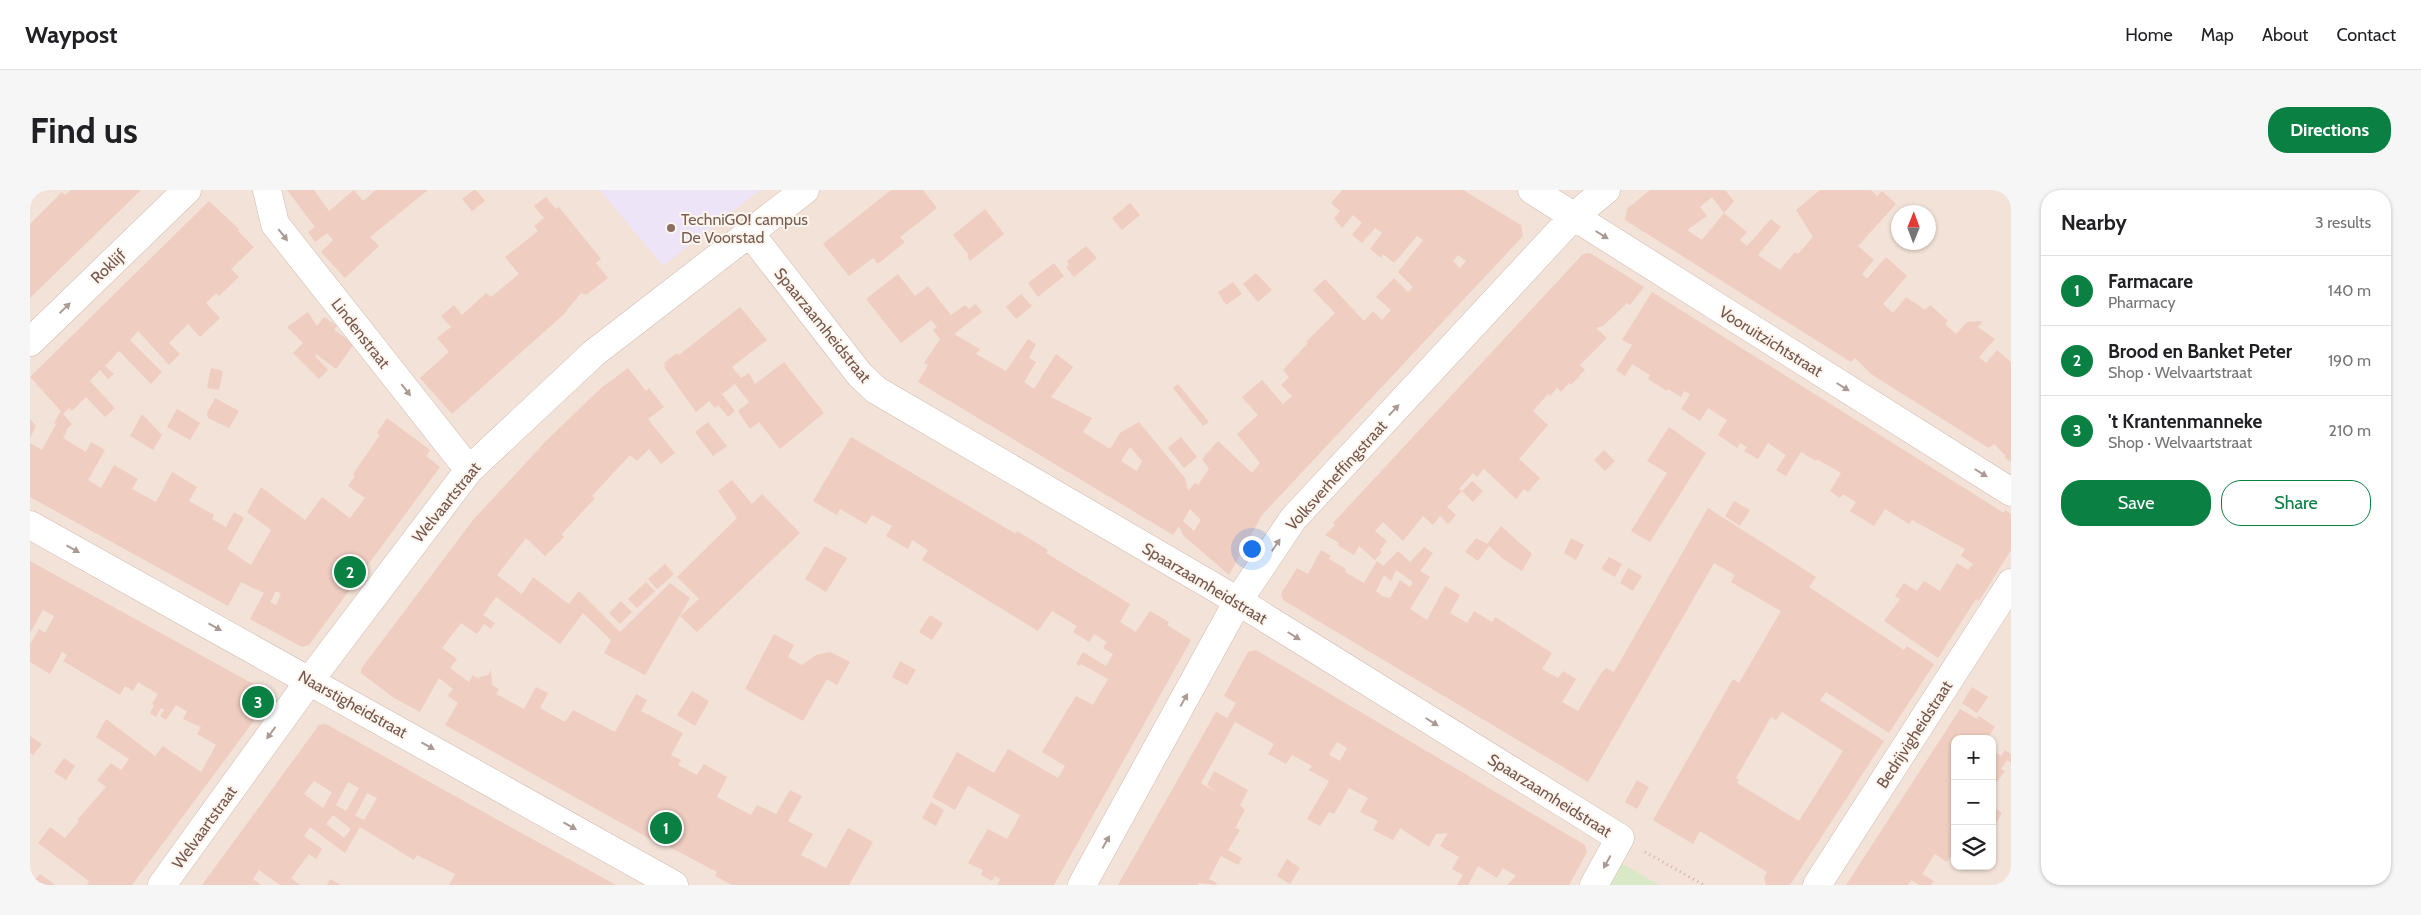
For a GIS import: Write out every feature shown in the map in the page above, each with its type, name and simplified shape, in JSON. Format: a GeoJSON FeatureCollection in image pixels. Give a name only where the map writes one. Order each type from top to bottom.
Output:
{"type":"FeatureCollection","features":[{"type":"Feature","properties":{"kind":"street","name":"Roklijf"},"geometry":{"type":"LineString","coordinates":[[30,342],[187,190]]}},
{"type":"Feature","properties":{"kind":"street","name":"Lindenstraat"},"geometry":{"type":"LineString","coordinates":[[267,190],[274,224],[469,470]]}},
{"type":"Feature","properties":{"kind":"street","name":"Welvaartstraat"},"geometry":{"type":"LineString","coordinates":[[162,885],[310,680],[469,470],[594,353],[805,190]]}},
{"type":"Feature","properties":{"kind":"street","name":"Vooruitzichtstraat"},"geometry":{"type":"LineString","coordinates":[[1532,190],[2011,492]]}},
{"type":"Feature","properties":{"kind":"street","name":"Volksverheffingstraat"},"geometry":{"type":"LineString","coordinates":[[1082,885],[1238,601],[1293,519],[1573,217],[1606,190]]}},
{"type":"Feature","properties":{"kind":"street","name":"Spaarzaamheidstraat"},"geometry":{"type":"LineString","coordinates":[[750,233],[860,375],[876,390],[1238,601],[1620,838]]}},
{"type":"Feature","properties":{"kind":"street","name":"Naarstigheidstraat"},"geometry":{"type":"LineString","coordinates":[[30,525],[674,885]]}},
{"type":"Feature","properties":{"kind":"street","name":"Bedrijvigheidstraat"},"geometry":{"type":"LineString","coordinates":[[1817,885],[2011,583]]}},
{"type":"Feature","properties":{"kind":"street"},"geometry":{"type":"LineString","coordinates":[[1594,885],[1620,838]]}},
{"type":"Feature","properties":{"kind":"path","name":"Spaarzaamheidstraat"},"geometry":{"type":"LineString","coordinates":[[1620,838],[1704,885]]}},
{"type":"Feature","properties":{"kind":"shaded area"},"geometry":{"type":"Polygon","coordinates":[[[30,190],[2011,190],[2011,885],[30,885],[30,190]]]}},
{"type":"Feature","properties":{"kind":"shaded area","name":"TechniGO! campus De Voorstad"},"geometry":{"type":"Polygon","coordinates":[[[600,190],[760,190],[663,266],[600,190]]]}},
{"type":"Feature","properties":{"kind":"green space"},"geometry":{"type":"Polygon","coordinates":[[[1619,862],[1659,885],[1606,885],[1619,862]]]}},
{"type":"Feature","properties":{"kind":"building"},"geometry":{"type":"Polygon","coordinates":[[[71,190],[141,190],[30,298],[30,224],[62,192],[65,195],[71,190]]]}},
{"type":"Feature","properties":{"kind":"building"},"geometry":{"type":"Polygon","coordinates":[[[287,190],[314,190],[329,211],[354,190],[363,201],[376,190],[428,190],[370,237],[379,246],[345,278],[321,252],[333,240],[327,233],[315,242],[308,232],[315,227],[287,190]]]}},
{"type":"Feature","properties":{"kind":"building"},"geometry":{"type":"Polygon","coordinates":[[[474,190],[485,201],[472,211],[462,199],[474,190]]]}},
{"type":"Feature","properties":{"kind":"building"},"geometry":{"type":"Polygon","coordinates":[[[891,190],[923,190],[937,208],[900,237],[905,242],[878,264],[873,258],[849,276],[823,244],[891,190]]]}},
{"type":"Feature","properties":{"kind":"building"},"geometry":{"type":"Polygon","coordinates":[[[1342,190],[1463,190],[1521,225],[1523,236],[1262,515],[1229,575],[1183,535],[1179,526],[1173,535],[918,382],[928,365],[924,363],[940,339],[933,330],[937,327],[931,320],[901,343],[866,299],[898,274],[915,296],[928,286],[951,315],[965,305],[969,309],[976,304],[982,312],[954,334],[980,349],[976,354],[1006,371],[1028,339],[1036,344],[1029,358],[1036,362],[1024,382],[1034,389],[1056,354],[1073,367],[1051,397],[1092,418],[1083,432],[1110,449],[1120,433],[1139,422],[1185,478],[1188,491],[1195,483],[1198,485],[1209,469],[1202,459],[1218,441],[1252,473],[1260,463],[1237,434],[1258,415],[1242,397],[1262,380],[1283,404],[1292,396],[1281,385],[1289,377],[1283,370],[1308,343],[1306,342],[1335,313],[1313,290],[1325,279],[1364,321],[1373,311],[1382,320],[1391,310],[1376,297],[1394,278],[1408,292],[1413,287],[1398,272],[1423,240],[1417,236],[1394,263],[1383,254],[1381,258],[1370,249],[1382,233],[1375,228],[1362,243],[1352,235],[1362,223],[1353,215],[1342,228],[1334,218],[1340,211],[1331,203],[1342,190]],[[1458,255],[1453,261],[1460,268],[1466,261],[1458,255]],[[1130,447],[1121,461],[1137,471],[1142,461],[1130,447]],[[1190,509],[1183,521],[1194,531],[1201,520],[1190,509]]]}},
{"type":"Feature","properties":{"kind":"building"},"geometry":{"type":"Polygon","coordinates":[[[1650,190],[1725,190],[1734,201],[1724,213],[1747,232],[1740,240],[1747,246],[1771,219],[1781,227],[1758,255],[1780,270],[1795,252],[1798,254],[1813,237],[1796,210],[1820,190],[1871,190],[1877,196],[1882,191],[1896,204],[1891,205],[1891,210],[1858,246],[1874,260],[1862,274],[1867,279],[1886,257],[1907,276],[1883,304],[1893,313],[1906,297],[1925,310],[1930,305],[1948,321],[1945,324],[1956,334],[1967,322],[1983,321],[1978,327],[1995,339],[1979,357],[1986,363],[1997,350],[2011,362],[2011,462],[2004,457],[2006,456],[1994,444],[1989,448],[1987,447],[1871,374],[1855,358],[1851,362],[1625,220],[1627,209],[1650,190]],[[1712,197],[1700,207],[1707,216],[1687,230],[1702,240],[1724,213],[1712,197]]]}},
{"type":"Feature","properties":{"kind":"building"},"geometry":{"type":"Polygon","coordinates":[[[546,197],[556,209],[559,207],[601,259],[596,263],[608,278],[586,295],[581,293],[563,315],[452,414],[420,378],[449,352],[437,338],[451,327],[441,316],[454,305],[462,315],[486,293],[491,297],[519,274],[505,257],[538,231],[534,226],[544,218],[534,206],[546,197]]]}},
{"type":"Feature","properties":{"kind":"building"},"geometry":{"type":"Polygon","coordinates":[[[209,201],[239,229],[238,231],[254,247],[231,269],[239,277],[219,296],[216,293],[206,303],[220,318],[200,337],[188,324],[169,343],[180,354],[169,365],[138,331],[130,340],[162,372],[151,384],[119,351],[105,366],[114,374],[108,379],[100,370],[90,381],[115,408],[105,417],[86,397],[72,411],[69,408],[63,414],[72,424],[66,430],[63,438],[86,452],[91,442],[105,450],[88,480],[101,488],[114,465],[138,479],[132,489],[156,502],[172,472],[197,487],[189,501],[214,515],[212,519],[226,527],[234,512],[244,518],[227,549],[251,565],[271,530],[247,512],[261,487],[305,520],[322,497],[350,518],[365,498],[348,486],[355,476],[353,474],[380,435],[377,433],[387,418],[430,450],[426,456],[440,467],[309,645],[302,647],[250,619],[264,593],[241,582],[228,606],[30,497],[30,443],[42,450],[61,411],[30,377],[209,201]],[[276,591],[270,602],[276,605],[281,594],[276,591]]]}},
{"type":"Feature","properties":{"kind":"building"},"geometry":{"type":"Polygon","coordinates":[[[1130,203],[1140,215],[1122,230],[1112,218],[1130,203]]]}},
{"type":"Feature","properties":{"kind":"building"},"geometry":{"type":"Polygon","coordinates":[[[985,209],[1004,234],[970,261],[967,256],[969,255],[953,235],[985,209]]]}},
{"type":"Feature","properties":{"kind":"building"},"geometry":{"type":"Polygon","coordinates":[[[1086,246],[1097,258],[1074,277],[1066,267],[1069,264],[1067,261],[1086,246]]]}},
{"type":"Feature","properties":{"kind":"building"},"geometry":{"type":"Polygon","coordinates":[[[1590,253],[1644,287],[1630,305],[1627,303],[1603,326],[1596,328],[1607,338],[1580,365],[1585,370],[1571,385],[1569,383],[1561,392],[1557,388],[1550,396],[1548,394],[1533,411],[1548,425],[1519,459],[1540,478],[1528,492],[1524,489],[1516,499],[1484,469],[1477,477],[1473,473],[1459,489],[1462,491],[1447,507],[1456,515],[1448,524],[1440,516],[1433,525],[1423,516],[1403,541],[1383,522],[1375,531],[1387,541],[1380,550],[1382,552],[1375,560],[1359,546],[1354,555],[1325,535],[1335,525],[1333,523],[1583,254],[1590,253]]]}},
{"type":"Feature","properties":{"kind":"building"},"geometry":{"type":"Polygon","coordinates":[[[1054,263],[1064,276],[1038,297],[1028,283],[1054,263]]]}},
{"type":"Feature","properties":{"kind":"building"},"geometry":{"type":"Polygon","coordinates":[[[1256,273],[1272,290],[1258,302],[1243,284],[1256,273]]]}},
{"type":"Feature","properties":{"kind":"building"},"geometry":{"type":"Polygon","coordinates":[[[1233,282],[1242,294],[1226,305],[1218,292],[1233,282]]]}},
{"type":"Feature","properties":{"kind":"building"},"geometry":{"type":"Polygon","coordinates":[[[1652,292],[2004,513],[2005,510],[2011,514],[2011,550],[1979,601],[1976,599],[1938,658],[1884,621],[1900,599],[1895,596],[1904,583],[1917,591],[1924,581],[1940,591],[1957,563],[1968,570],[1973,564],[1961,556],[1965,549],[1912,520],[1909,524],[1885,509],[1874,526],[1850,511],[1856,502],[1843,494],[1840,498],[1830,491],[1841,473],[1801,452],[1786,476],[1776,470],[1786,455],[1768,443],[1758,459],[1744,451],[1747,447],[1740,443],[1737,448],[1718,435],[1727,420],[1708,408],[1700,421],[1681,409],[1690,394],[1684,391],[1681,397],[1668,389],[1667,391],[1648,379],[1650,375],[1632,364],[1625,376],[1616,370],[1632,345],[1622,340],[1652,292]]]}},
{"type":"Feature","properties":{"kind":"building"},"geometry":{"type":"Polygon","coordinates":[[[1021,294],[1032,306],[1016,319],[1006,307],[1021,294]]]}},
{"type":"Feature","properties":{"kind":"building"},"geometry":{"type":"Polygon","coordinates":[[[740,307],[767,340],[732,367],[741,378],[749,373],[755,384],[784,362],[824,413],[780,449],[759,422],[750,429],[738,411],[749,402],[735,384],[722,394],[735,411],[728,417],[718,405],[715,408],[709,401],[696,412],[664,367],[666,365],[664,363],[677,353],[679,355],[740,307]]]}},
{"type":"Feature","properties":{"kind":"building"},"geometry":{"type":"Polygon","coordinates":[[[308,312],[317,326],[324,317],[337,326],[334,330],[354,344],[336,369],[316,354],[315,356],[328,370],[319,379],[293,353],[303,343],[287,327],[308,312]]]}},
{"type":"Feature","properties":{"kind":"building"},"geometry":{"type":"Polygon","coordinates":[[[211,368],[223,371],[219,390],[207,388],[211,368]]]}},
{"type":"Feature","properties":{"kind":"building"},"geometry":{"type":"Polygon","coordinates":[[[628,368],[646,391],[649,388],[664,407],[648,419],[675,453],[661,464],[649,449],[637,461],[630,455],[592,496],[595,498],[562,534],[564,537],[545,556],[526,538],[497,575],[522,594],[533,577],[569,604],[579,591],[620,632],[670,583],[690,598],[645,675],[604,653],[611,640],[583,613],[560,644],[496,597],[483,615],[495,623],[491,629],[484,624],[477,634],[461,623],[442,648],[457,659],[450,668],[469,682],[473,675],[477,678],[488,675],[491,670],[492,685],[499,689],[496,694],[524,709],[536,687],[548,693],[540,708],[565,722],[573,710],[615,732],[636,694],[647,700],[641,711],[683,733],[671,755],[681,760],[678,765],[697,775],[704,764],[727,777],[717,797],[751,815],[757,805],[776,814],[790,790],[802,796],[788,821],[813,834],[801,855],[826,868],[848,828],[873,842],[849,885],[732,885],[715,876],[717,872],[662,843],[661,845],[445,725],[458,703],[448,696],[453,689],[439,678],[420,712],[394,698],[361,673],[361,669],[473,520],[547,440],[601,388],[628,368]]]}},
{"type":"Feature","properties":{"kind":"building"},"geometry":{"type":"Polygon","coordinates":[[[1178,384],[1209,422],[1203,426],[1173,388],[1178,384]]]}},
{"type":"Feature","properties":{"kind":"building"},"geometry":{"type":"Polygon","coordinates":[[[215,398],[239,411],[229,428],[208,418],[207,413],[215,398]]]}},
{"type":"Feature","properties":{"kind":"building"},"geometry":{"type":"Polygon","coordinates":[[[177,409],[200,423],[190,440],[167,427],[177,409]]]}},
{"type":"Feature","properties":{"kind":"building"},"geometry":{"type":"Polygon","coordinates":[[[142,414],[162,435],[153,450],[130,436],[142,414]]]}},
{"type":"Feature","properties":{"kind":"building"},"geometry":{"type":"Polygon","coordinates":[[[30,419],[36,426],[30,438],[30,419]]]}},
{"type":"Feature","properties":{"kind":"building"},"geometry":{"type":"Polygon","coordinates":[[[708,422],[727,446],[713,456],[695,432],[708,422]]]}},
{"type":"Feature","properties":{"kind":"building"},"geometry":{"type":"Polygon","coordinates":[[[1669,427],[1706,453],[1650,542],[1631,531],[1667,473],[1647,461],[1669,427]]]}},
{"type":"Feature","properties":{"kind":"building"},"geometry":{"type":"Polygon","coordinates":[[[851,437],[1016,534],[1017,531],[1048,550],[1046,553],[1130,604],[1120,622],[1136,632],[1150,611],[1169,622],[1167,625],[1191,640],[1054,885],[997,885],[1000,879],[995,876],[992,881],[981,875],[983,870],[968,863],[988,829],[1007,839],[1020,815],[968,786],[955,810],[932,797],[957,752],[994,773],[1008,749],[1058,778],[1065,766],[1042,752],[1076,696],[1093,705],[1108,679],[1081,664],[1080,666],[1076,664],[1083,652],[1106,666],[1113,654],[1103,648],[1107,642],[1094,634],[1089,642],[1073,632],[1077,626],[1052,611],[1038,631],[922,560],[928,550],[912,540],[908,549],[886,536],[892,526],[872,515],[866,524],[840,509],[837,515],[813,501],[851,437]]]}},
{"type":"Feature","properties":{"kind":"building"},"geometry":{"type":"Polygon","coordinates":[[[1181,437],[1197,457],[1184,468],[1168,448],[1181,437]]]}},
{"type":"Feature","properties":{"kind":"building"},"geometry":{"type":"Polygon","coordinates":[[[1604,450],[1615,461],[1605,471],[1594,460],[1604,450]]]}},
{"type":"Feature","properties":{"kind":"building"},"geometry":{"type":"Polygon","coordinates":[[[732,480],[752,504],[762,494],[800,533],[697,632],[680,616],[699,599],[677,577],[737,518],[718,491],[732,480]]]}},
{"type":"Feature","properties":{"kind":"building"},"geometry":{"type":"Polygon","coordinates":[[[1472,481],[1483,491],[1473,502],[1462,491],[1472,481]]]}},
{"type":"Feature","properties":{"kind":"building"},"geometry":{"type":"Polygon","coordinates":[[[1734,501],[1750,510],[1740,526],[1725,516],[1734,501]]]}},
{"type":"Feature","properties":{"kind":"building"},"geometry":{"type":"Polygon","coordinates":[[[1708,508],[1816,577],[1809,587],[1904,650],[1907,646],[1934,664],[1889,733],[1826,692],[1820,700],[1884,741],[1790,885],[1766,885],[1764,878],[1767,872],[1700,831],[1693,844],[1653,820],[1733,679],[1739,683],[1781,611],[1731,582],[1735,575],[1714,563],[1588,782],[1283,600],[1281,594],[1297,568],[1308,574],[1321,550],[1331,556],[1329,559],[1346,569],[1345,572],[1364,583],[1377,561],[1383,566],[1398,551],[1410,562],[1424,547],[1433,553],[1420,571],[1430,577],[1410,609],[1427,620],[1445,586],[1460,595],[1450,613],[1467,623],[1474,611],[1492,622],[1495,617],[1552,653],[1542,669],[1558,678],[1563,671],[1576,679],[1562,702],[1578,711],[1602,672],[1606,668],[1614,672],[1708,508]],[[1396,570],[1391,581],[1384,575],[1376,591],[1382,596],[1390,598],[1400,580],[1410,587],[1413,582],[1396,570]],[[1782,712],[1776,720],[1771,717],[1736,778],[1739,780],[1737,783],[1799,821],[1843,751],[1782,712]]]}},
{"type":"Feature","properties":{"kind":"building"},"geometry":{"type":"Polygon","coordinates":[[[1501,526],[1532,554],[1522,571],[1503,559],[1489,546],[1478,561],[1465,552],[1476,538],[1487,544],[1501,526]]]}},
{"type":"Feature","properties":{"kind":"building"},"geometry":{"type":"Polygon","coordinates":[[[1571,538],[1584,545],[1576,560],[1564,553],[1571,538]]]}},
{"type":"Feature","properties":{"kind":"building"},"geometry":{"type":"Polygon","coordinates":[[[825,546],[847,558],[826,592],[805,579],[825,546]]]}},
{"type":"Feature","properties":{"kind":"building"},"geometry":{"type":"Polygon","coordinates":[[[1609,557],[1622,564],[1615,577],[1601,569],[1609,557]]]}},
{"type":"Feature","properties":{"kind":"building"},"geometry":{"type":"Polygon","coordinates":[[[30,561],[268,692],[270,699],[132,885],[87,885],[89,881],[38,843],[50,827],[65,838],[79,821],[77,820],[106,787],[97,780],[111,763],[121,770],[129,759],[96,737],[106,719],[155,756],[163,746],[201,772],[216,745],[197,734],[201,727],[183,719],[187,711],[176,705],[166,720],[160,716],[164,710],[161,708],[156,717],[150,713],[154,705],[152,704],[158,694],[138,682],[133,691],[125,686],[120,695],[63,661],[67,655],[62,652],[50,674],[30,662],[30,644],[39,629],[45,633],[54,616],[43,610],[30,633],[30,561]]]}},
{"type":"Feature","properties":{"kind":"building"},"geometry":{"type":"Polygon","coordinates":[[[665,564],[674,574],[657,589],[648,579],[665,564]]]}},
{"type":"Feature","properties":{"kind":"building"},"geometry":{"type":"Polygon","coordinates":[[[1628,568],[1642,576],[1633,591],[1620,583],[1628,568]]]}},
{"type":"Feature","properties":{"kind":"building"},"geometry":{"type":"Polygon","coordinates":[[[646,582],[655,591],[637,608],[628,599],[646,582]]]}},
{"type":"Feature","properties":{"kind":"building"},"geometry":{"type":"Polygon","coordinates":[[[621,601],[632,612],[620,624],[609,613],[621,601]]]}},
{"type":"Feature","properties":{"kind":"building"},"geometry":{"type":"Polygon","coordinates":[[[930,615],[943,623],[932,640],[919,632],[930,615]]]}},
{"type":"Feature","properties":{"kind":"building"},"geometry":{"type":"Polygon","coordinates":[[[774,634],[794,645],[788,657],[802,665],[816,655],[830,652],[850,662],[837,685],[827,679],[803,721],[745,689],[774,634]]]}},
{"type":"Feature","properties":{"kind":"building"},"geometry":{"type":"Polygon","coordinates":[[[1256,650],[1585,845],[1587,852],[1569,885],[1507,885],[1516,876],[1503,868],[1497,878],[1478,866],[1468,885],[1457,885],[1463,875],[1452,869],[1459,857],[1440,846],[1448,833],[1436,834],[1429,847],[1400,828],[1393,840],[1373,830],[1378,821],[1360,812],[1368,798],[1349,788],[1334,814],[1329,812],[1320,826],[1307,819],[1329,781],[1309,770],[1312,766],[1292,755],[1286,764],[1268,754],[1274,744],[1235,722],[1201,783],[1218,793],[1207,785],[1214,771],[1248,790],[1240,805],[1245,810],[1235,828],[1240,830],[1228,850],[1242,858],[1238,865],[1221,856],[1209,879],[1217,883],[1216,885],[1199,883],[1198,885],[1118,885],[1216,712],[1227,718],[1236,703],[1224,696],[1248,652],[1256,650]],[[1337,742],[1329,755],[1340,761],[1347,748],[1337,742]]]}},
{"type":"Feature","properties":{"kind":"building"},"geometry":{"type":"Polygon","coordinates":[[[900,661],[916,670],[907,685],[892,677],[900,661]]]}},
{"type":"Feature","properties":{"kind":"building"},"geometry":{"type":"Polygon","coordinates":[[[1972,687],[1988,697],[1977,713],[1962,703],[1972,687]]]}},
{"type":"Feature","properties":{"kind":"building"},"geometry":{"type":"Polygon","coordinates":[[[692,691],[709,701],[695,726],[677,715],[692,691]]]}},
{"type":"Feature","properties":{"kind":"building"},"geometry":{"type":"Polygon","coordinates":[[[1960,709],[1977,719],[1979,716],[1995,727],[1990,735],[1951,735],[1951,856],[1947,862],[1935,854],[1922,874],[1934,881],[1931,885],[1919,885],[1911,880],[1908,885],[1846,885],[1960,709]]]}},
{"type":"Feature","properties":{"kind":"building"},"geometry":{"type":"Polygon","coordinates":[[[326,724],[616,885],[449,885],[455,874],[417,855],[414,860],[360,827],[345,853],[310,827],[304,836],[322,849],[316,859],[309,854],[291,878],[300,885],[280,885],[259,870],[253,879],[261,885],[202,885],[319,725],[326,724]],[[314,781],[304,794],[323,808],[332,792],[314,781]],[[348,782],[336,805],[346,811],[359,788],[348,782]],[[367,793],[355,816],[364,820],[377,798],[367,793]],[[333,815],[326,824],[344,838],[351,829],[333,815]]]}},
{"type":"Feature","properties":{"kind":"building"},"geometry":{"type":"Polygon","coordinates":[[[30,736],[42,744],[33,755],[30,753],[30,736]]]}},
{"type":"Feature","properties":{"kind":"building"},"geometry":{"type":"Polygon","coordinates":[[[2005,750],[2011,754],[2011,763],[2007,760],[2001,769],[2005,771],[1997,782],[1996,753],[2001,756],[2005,750]]]}},
{"type":"Feature","properties":{"kind":"building"},"geometry":{"type":"Polygon","coordinates":[[[64,758],[75,766],[66,780],[54,772],[64,758]]]}},
{"type":"Feature","properties":{"kind":"building"},"geometry":{"type":"Polygon","coordinates":[[[1637,780],[1649,787],[1637,809],[1625,802],[1637,780]]]}},
{"type":"Feature","properties":{"kind":"building"},"geometry":{"type":"Polygon","coordinates":[[[931,802],[944,810],[936,826],[922,818],[931,802]]]}},
{"type":"Feature","properties":{"kind":"building"},"geometry":{"type":"Polygon","coordinates":[[[1996,809],[2002,813],[1996,823],[1996,809]]]}},
{"type":"Feature","properties":{"kind":"building"},"geometry":{"type":"Polygon","coordinates":[[[1287,859],[1300,868],[1290,884],[1277,876],[1287,859]]]}},
{"type":"Feature","properties":{"kind":"building"},"geometry":{"type":"Polygon","coordinates":[[[40,874],[43,876],[55,885],[30,885],[40,874]]]}},
{"type":"Feature","properties":{"kind":"building"},"geometry":{"type":"Polygon","coordinates":[[[330,879],[341,885],[327,885],[330,879]]]}},
{"type":"Feature","properties":{"kind":"place","name":"TechniGO! campus De Voorstad"},"geometry":{"type":"Point","coordinates":[671,228]}},
{"type":"Feature","properties":{"kind":"place","name":"Brood en Banket Peter"},"geometry":{"type":"Point","coordinates":[350,572]}},
{"type":"Feature","properties":{"kind":"place","name":"'t Krantenmanneke"},"geometry":{"type":"Point","coordinates":[258,702]}},
{"type":"Feature","properties":{"kind":"place","name":"Farmacare"},"geometry":{"type":"Point","coordinates":[666,828]}}]}
